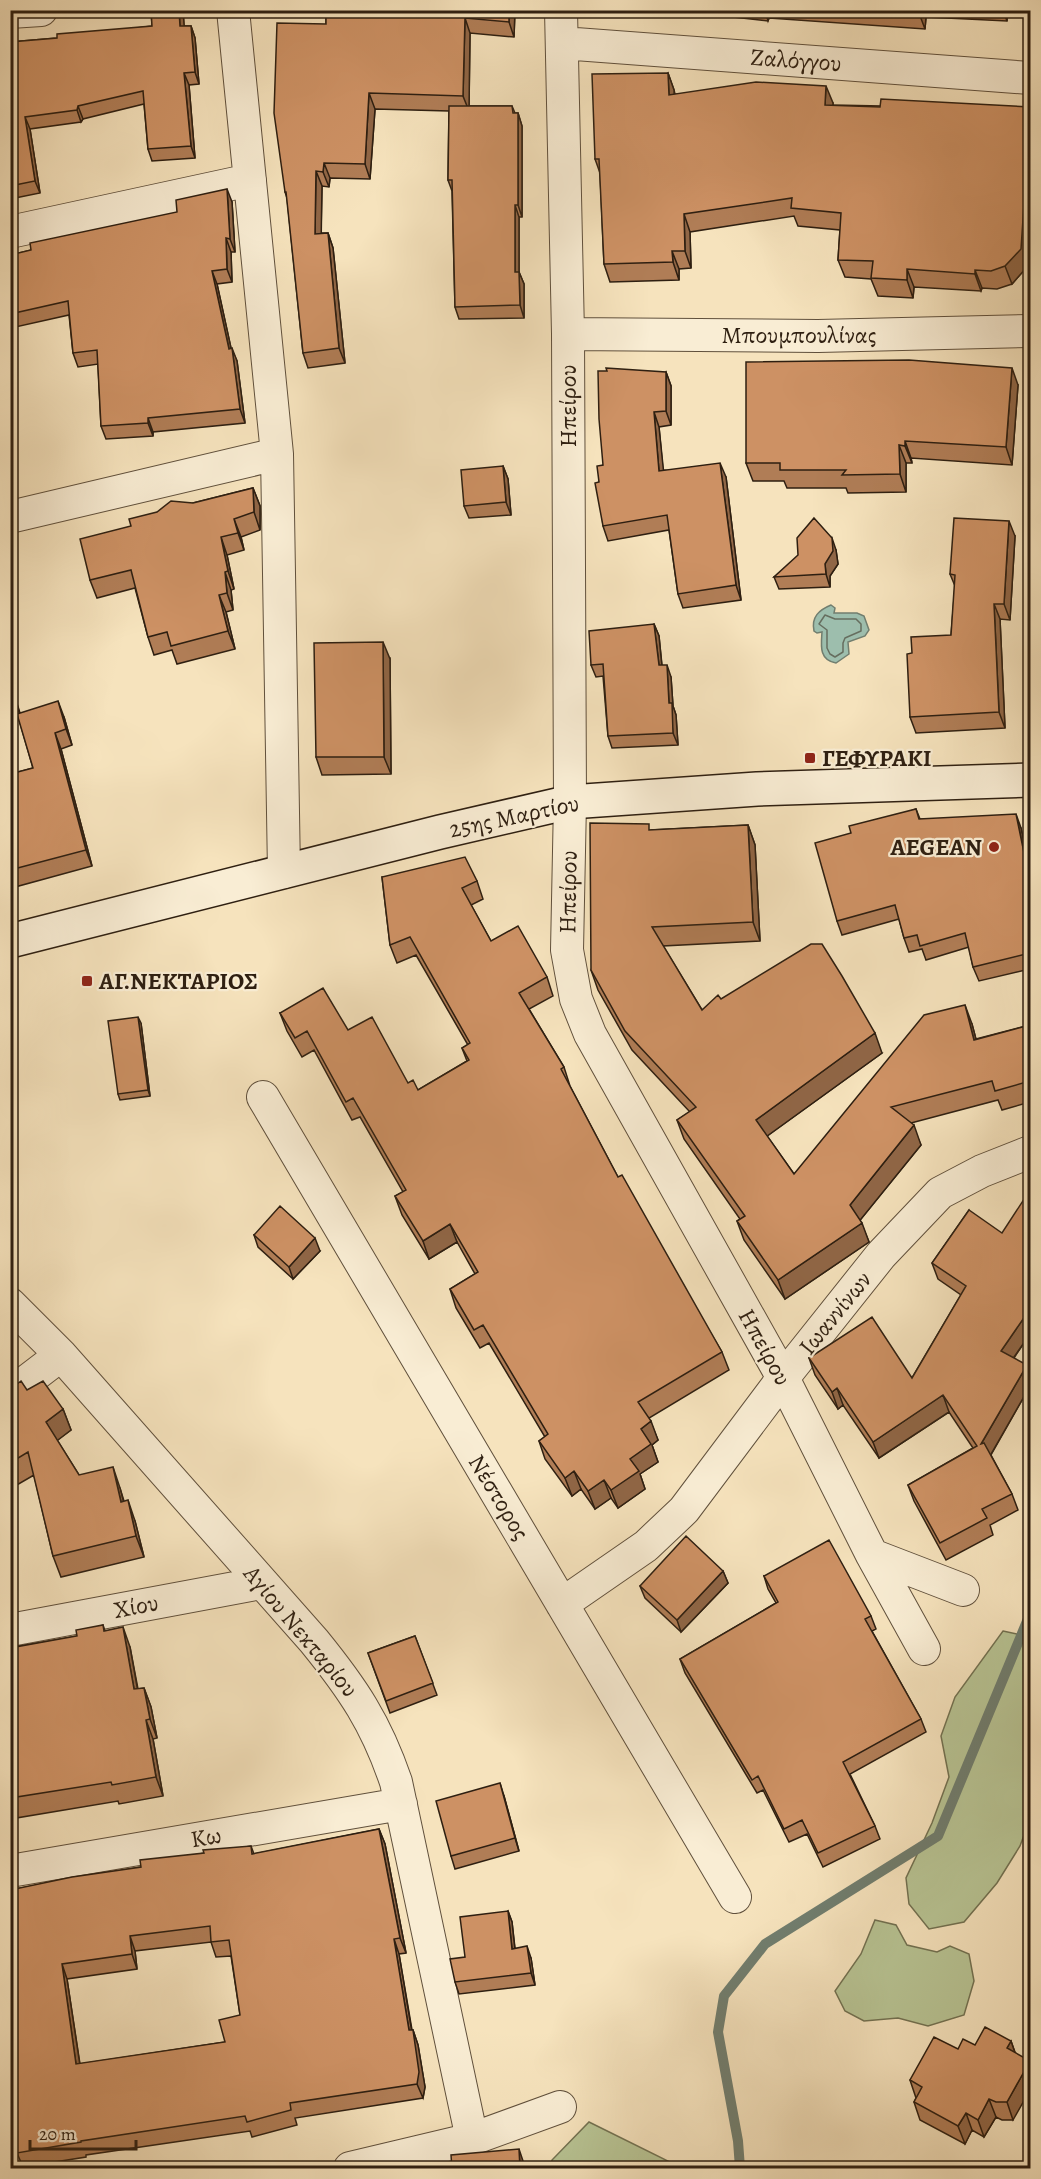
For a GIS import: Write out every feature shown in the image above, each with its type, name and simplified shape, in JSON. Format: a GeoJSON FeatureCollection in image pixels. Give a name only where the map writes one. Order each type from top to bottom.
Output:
{"type":"FeatureCollection","features":[{"type":"Feature","properties":{"kind":"main road","name":"25ης Μαρτίου"},"geometry":{"type":"LineString","coordinates":[[10,941],[440,831],[570,802],[757,789],[1030,780]]}},
{"type":"Feature","properties":{"kind":"street"},"geometry":{"type":"LineString","coordinates":[[10,12],[41,10]]}},
{"type":"Feature","properties":{"kind":"street"},"geometry":{"type":"LineString","coordinates":[[233,10],[277,454],[284,872]]}},
{"type":"Feature","properties":{"kind":"street","name":"Ηπείρου"},"geometry":{"type":"LineString","coordinates":[[561,10],[568,334],[570,802],[567,950],[579,1008],[590,1034],[783,1378],[872,1555],[924,1649]]}},
{"type":"Feature","properties":{"kind":"street","name":"Ζαλόγγου"},"geometry":{"type":"LineString","coordinates":[[562,43],[1030,78]]}},
{"type":"Feature","properties":{"kind":"street"},"geometry":{"type":"LineString","coordinates":[[10,231],[250,180]]}},
{"type":"Feature","properties":{"kind":"street","name":"Μπουμπουλίνας"},"geometry":{"type":"LineString","coordinates":[[568,334],[819,336],[1030,331]]}},
{"type":"Feature","properties":{"kind":"street"},"geometry":{"type":"LineString","coordinates":[[10,517],[277,454]]}},
{"type":"Feature","properties":{"kind":"street","name":"Νέστορος"},"geometry":{"type":"LineString","coordinates":[[263,1097],[735,1897]]}},
{"type":"Feature","properties":{"kind":"street","name":"Ιωαννίνων"},"geometry":{"type":"LineString","coordinates":[[562,1604],[645,1546],[684,1510],[783,1378],[881,1255],[940,1193],[1030,1152]]}},
{"type":"Feature","properties":{"kind":"street","name":"Αγίου Νεκταρίου"},"geometry":{"type":"LineString","coordinates":[[10,1304],[61,1355],[261,1582],[339,1672],[367,1714],[387,1757],[401,1804],[472,2139]]}},
{"type":"Feature","properties":{"kind":"street"},"geometry":{"type":"LineString","coordinates":[[10,1394],[61,1355]]}},
{"type":"Feature","properties":{"kind":"street"},"geometry":{"type":"LineString","coordinates":[[872,1555],[963,1590]]}},
{"type":"Feature","properties":{"kind":"street","name":"Χίου"},"geometry":{"type":"LineString","coordinates":[[10,1630],[261,1582]]}},
{"type":"Feature","properties":{"kind":"street","name":"Κω"},"geometry":{"type":"LineString","coordinates":[[10,1871],[401,1804]]}},
{"type":"Feature","properties":{"kind":"street"},"geometry":{"type":"LineString","coordinates":[[350,2169],[472,2139],[560,2107]]}},
{"type":"Feature","properties":{"kind":"green space"},"geometry":{"type":"Polygon","coordinates":[[[1003,1631],[1030,1637],[1030,1819],[1020,1846],[997,1883],[964,1922],[929,1929],[909,1904],[906,1878],[932,1823],[949,1777],[941,1736],[955,1697],[1003,1631]]]}},
{"type":"Feature","properties":{"kind":"green space"},"geometry":{"type":"Polygon","coordinates":[[[875,1920],[896,1925],[907,1945],[937,1952],[950,1946],[969,1954],[974,1981],[964,2015],[928,2026],[898,2018],[864,2021],[845,2011],[835,1991],[861,1954],[875,1920]]]}},
{"type":"Feature","properties":{"kind":"green space"},"geometry":{"type":"Polygon","coordinates":[[[589,2122],[670,2162],[675,2168],[551,2168],[552,2160],[589,2122]]]}},
{"type":"Feature","properties":{"kind":"water"},"geometry":{"type":"Polygon","coordinates":[[[831,605],[835,608],[834,613],[857,613],[864,616],[869,630],[865,636],[848,642],[849,654],[836,663],[824,656],[822,632],[814,631],[813,626],[817,615],[831,605]]]}},
{"type":"Feature","properties":{"kind":"building"},"geometry":{"type":"Polygon","coordinates":[[[151,10],[179,10],[180,26],[191,26],[195,72],[184,73],[191,146],[148,149],[143,91],[78,106],[77,110],[25,117],[35,181],[10,186],[10,42],[57,38],[57,34],[152,26],[151,10]]]}},
{"type":"Feature","properties":{"kind":"building"},"geometry":{"type":"Polygon","coordinates":[[[326,10],[509,10],[509,22],[465,18],[463,96],[369,93],[365,164],[324,163],[323,172],[316,171],[315,234],[328,233],[339,348],[303,353],[286,192],[274,113],[277,23],[326,24],[326,10]]]}},
{"type":"Feature","properties":{"kind":"building"},"geometry":{"type":"Polygon","coordinates":[[[878,10],[919,10],[919,13],[878,10]]]}},
{"type":"Feature","properties":{"kind":"building"},"geometry":{"type":"Polygon","coordinates":[[[668,73],[669,95],[756,82],[826,86],[825,105],[880,107],[881,99],[1030,107],[1029,189],[1025,189],[1021,249],[1005,266],[991,271],[975,270],[975,274],[907,269],[907,280],[871,278],[873,261],[838,260],[841,213],[791,208],[792,198],[684,214],[685,251],[672,251],[673,262],[604,264],[599,159],[595,159],[592,74],[668,73]]]}},
{"type":"Feature","properties":{"kind":"building"},"geometry":{"type":"Polygon","coordinates":[[[449,106],[512,106],[513,113],[518,113],[515,272],[519,272],[520,305],[455,307],[452,180],[448,180],[449,106]]]}},
{"type":"Feature","properties":{"kind":"building"},"geometry":{"type":"Polygon","coordinates":[[[227,189],[230,239],[226,238],[227,269],[212,271],[229,349],[232,348],[240,409],[148,418],[148,423],[101,426],[97,350],[73,353],[68,301],[10,314],[10,255],[31,250],[30,243],[177,212],[176,200],[227,189]]]}},
{"type":"Feature","properties":{"kind":"building"},"geometry":{"type":"Polygon","coordinates":[[[909,360],[1012,368],[1006,447],[905,441],[905,446],[899,445],[900,474],[842,475],[846,470],[780,470],[780,463],[746,463],[746,362],[909,360]]]}},
{"type":"Feature","properties":{"kind":"building"},"geometry":{"type":"Polygon","coordinates":[[[606,368],[666,372],[666,411],[654,412],[659,471],[720,463],[736,585],[678,594],[667,515],[603,526],[595,483],[599,482],[597,466],[603,465],[598,371],[607,371],[606,368]]]}},
{"type":"Feature","properties":{"kind":"building"},"geometry":{"type":"Polygon","coordinates":[[[503,466],[506,502],[464,506],[461,470],[503,466]]]}},
{"type":"Feature","properties":{"kind":"building"},"geometry":{"type":"Polygon","coordinates":[[[253,488],[254,512],[234,519],[238,533],[221,537],[228,571],[225,572],[227,593],[219,595],[228,631],[171,646],[167,632],[148,637],[131,570],[90,580],[80,539],[131,526],[129,519],[157,512],[171,501],[193,503],[253,488]]]}},
{"type":"Feature","properties":{"kind":"building"},"geometry":{"type":"Polygon","coordinates":[[[814,518],[832,538],[833,551],[825,564],[826,574],[774,577],[798,555],[797,538],[814,518]]]}},
{"type":"Feature","properties":{"kind":"building"},"geometry":{"type":"Polygon","coordinates":[[[954,518],[1009,521],[1004,604],[994,604],[999,712],[910,717],[907,654],[912,653],[911,637],[951,635],[955,575],[950,574],[954,518]]]}},
{"type":"Feature","properties":{"kind":"building"},"geometry":{"type":"Polygon","coordinates":[[[654,624],[659,665],[667,665],[673,733],[608,736],[603,664],[591,665],[589,631],[654,624]]]}},
{"type":"Feature","properties":{"kind":"building"},"geometry":{"type":"Polygon","coordinates":[[[383,642],[384,757],[316,757],[314,643],[383,642]]]}},
{"type":"Feature","properties":{"kind":"building"},"geometry":{"type":"Polygon","coordinates":[[[10,684],[16,703],[10,704],[10,684]]]}},
{"type":"Feature","properties":{"kind":"building"},"geometry":{"type":"Polygon","coordinates":[[[58,701],[66,729],[55,733],[86,850],[10,870],[10,774],[33,768],[17,714],[58,701]]]}},
{"type":"Feature","properties":{"kind":"building"},"geometry":{"type":"Polygon","coordinates":[[[916,809],[919,819],[1016,814],[1029,877],[1024,878],[1030,908],[1030,953],[973,967],[965,933],[920,946],[917,935],[904,938],[895,905],[837,921],[815,843],[851,833],[849,826],[916,809]]]}},
{"type":"Feature","properties":{"kind":"building"},"geometry":{"type":"Polygon","coordinates":[[[590,823],[649,824],[649,830],[748,825],[753,922],[652,927],[702,1010],[718,995],[721,999],[811,944],[822,944],[842,976],[875,1033],[756,1120],[794,1174],[924,1015],[965,1005],[974,1040],[1030,1025],[1030,1081],[995,1091],[992,1081],[891,1107],[914,1125],[850,1205],[862,1223],[778,1280],[737,1221],[745,1216],[677,1120],[696,1107],[625,1031],[591,970],[590,823]]]}},
{"type":"Feature","properties":{"kind":"building"},"geometry":{"type":"Polygon","coordinates":[[[465,857],[477,881],[462,888],[491,941],[518,926],[547,977],[519,993],[564,1067],[561,1069],[618,1177],[622,1175],[722,1352],[638,1402],[651,1421],[641,1429],[651,1444],[630,1459],[639,1471],[611,1490],[604,1480],[588,1491],[574,1471],[565,1478],[539,1441],[548,1434],[483,1325],[474,1330],[450,1289],[478,1272],[450,1224],[423,1241],[395,1196],[406,1190],[353,1098],[346,1102],[307,1031],[295,1038],[280,1013],[323,988],[348,1030],[372,1017],[408,1083],[413,1080],[418,1090],[469,1060],[462,1048],[470,1043],[410,937],[390,945],[382,877],[465,857]]]}},
{"type":"Feature","properties":{"kind":"building"},"geometry":{"type":"Polygon","coordinates":[[[138,1017],[148,1090],[118,1094],[108,1021],[138,1017]]]}},
{"type":"Feature","properties":{"kind":"building"},"geometry":{"type":"Polygon","coordinates":[[[1030,1190],[1030,1309],[1001,1351],[1027,1365],[981,1444],[984,1443],[1012,1494],[982,1509],[987,1518],[940,1543],[908,1485],[977,1446],[943,1395],[873,1442],[837,1388],[832,1392],[809,1358],[872,1317],[912,1378],[966,1286],[932,1263],[969,1210],[1002,1233],[1030,1190]]]}},
{"type":"Feature","properties":{"kind":"building"},"geometry":{"type":"Polygon","coordinates":[[[280,1206],[315,1238],[289,1267],[254,1235],[280,1206]]]}},
{"type":"Feature","properties":{"kind":"building"},"geometry":{"type":"Polygon","coordinates":[[[21,1381],[27,1390],[43,1381],[63,1409],[46,1422],[79,1475],[113,1467],[121,1502],[128,1500],[136,1536],[53,1556],[28,1452],[10,1463],[10,1400],[15,1397],[12,1388],[21,1381]]]}},
{"type":"Feature","properties":{"kind":"building"},"geometry":{"type":"Polygon","coordinates":[[[686,1536],[723,1571],[677,1620],[640,1586],[686,1536]]]}},
{"type":"Feature","properties":{"kind":"building"},"geometry":{"type":"Polygon","coordinates":[[[829,1540],[871,1616],[865,1619],[921,1719],[843,1762],[875,1826],[818,1853],[802,1820],[784,1829],[758,1776],[752,1780],[680,1659],[778,1602],[764,1576],[829,1540]]]}},
{"type":"Feature","properties":{"kind":"building"},"geometry":{"type":"Polygon","coordinates":[[[103,1625],[104,1631],[123,1627],[134,1689],[144,1688],[150,1719],[146,1720],[156,1777],[10,1798],[10,1648],[77,1636],[76,1630],[103,1625]]]}},
{"type":"Feature","properties":{"kind":"building"},"geometry":{"type":"Polygon","coordinates":[[[415,1636],[433,1683],[386,1701],[368,1653],[415,1636]]]}},
{"type":"Feature","properties":{"kind":"building"},"geometry":{"type":"Polygon","coordinates":[[[500,1783],[515,1838],[451,1856],[436,1801],[500,1783]]]}},
{"type":"Feature","properties":{"kind":"building"},"geometry":{"type":"Polygon","coordinates":[[[379,1829],[400,1938],[394,1939],[409,2030],[413,2030],[419,2072],[417,2084],[290,2103],[291,2110],[247,2122],[245,2116],[17,2153],[10,2110],[10,1890],[72,1877],[141,1867],[140,1860],[204,1853],[203,1850],[251,1846],[252,1854],[379,1829]],[[210,1926],[130,1936],[132,1954],[62,1964],[76,2064],[225,2042],[219,2020],[240,2015],[229,1940],[211,1942],[210,1926]]]}},
{"type":"Feature","properties":{"kind":"building"},"geometry":{"type":"Polygon","coordinates":[[[508,1911],[512,1949],[527,1946],[531,1973],[455,1982],[450,1959],[465,1957],[460,1917],[508,1911]]]}},
{"type":"Feature","properties":{"kind":"building"},"geometry":{"type":"Polygon","coordinates":[[[985,2027],[1011,2041],[1007,2048],[1030,2061],[1007,2102],[996,2102],[989,2099],[978,2120],[966,2113],[958,2126],[914,2102],[922,2087],[910,2080],[934,2037],[958,2049],[963,2039],[975,2045],[985,2027]]]}},
{"type":"Feature","properties":{"kind":"building"},"geometry":{"type":"Polygon","coordinates":[[[519,2149],[520,2169],[452,2169],[451,2155],[519,2149]]]}},
{"type":"Feature","properties":{"kind":"waterway"},"geometry":{"type":"LineString","coordinates":[[740,2168],[738,2141],[718,2032],[724,1996],[765,1944],[938,1836],[1030,1614]]}},
{"type":"Feature","properties":{"kind":"place","name":"ΓΕΦΥΡΑΚΙ"},"geometry":{"type":"Point","coordinates":[810,758]}},
{"type":"Feature","properties":{"kind":"place","name":"AEGEAN"},"geometry":{"type":"Point","coordinates":[994,847]}},
{"type":"Feature","properties":{"kind":"place","name":"ΑΓ.ΝΕΚΤΑΡΙΟΣ"},"geometry":{"type":"Point","coordinates":[87,981]}}]}
